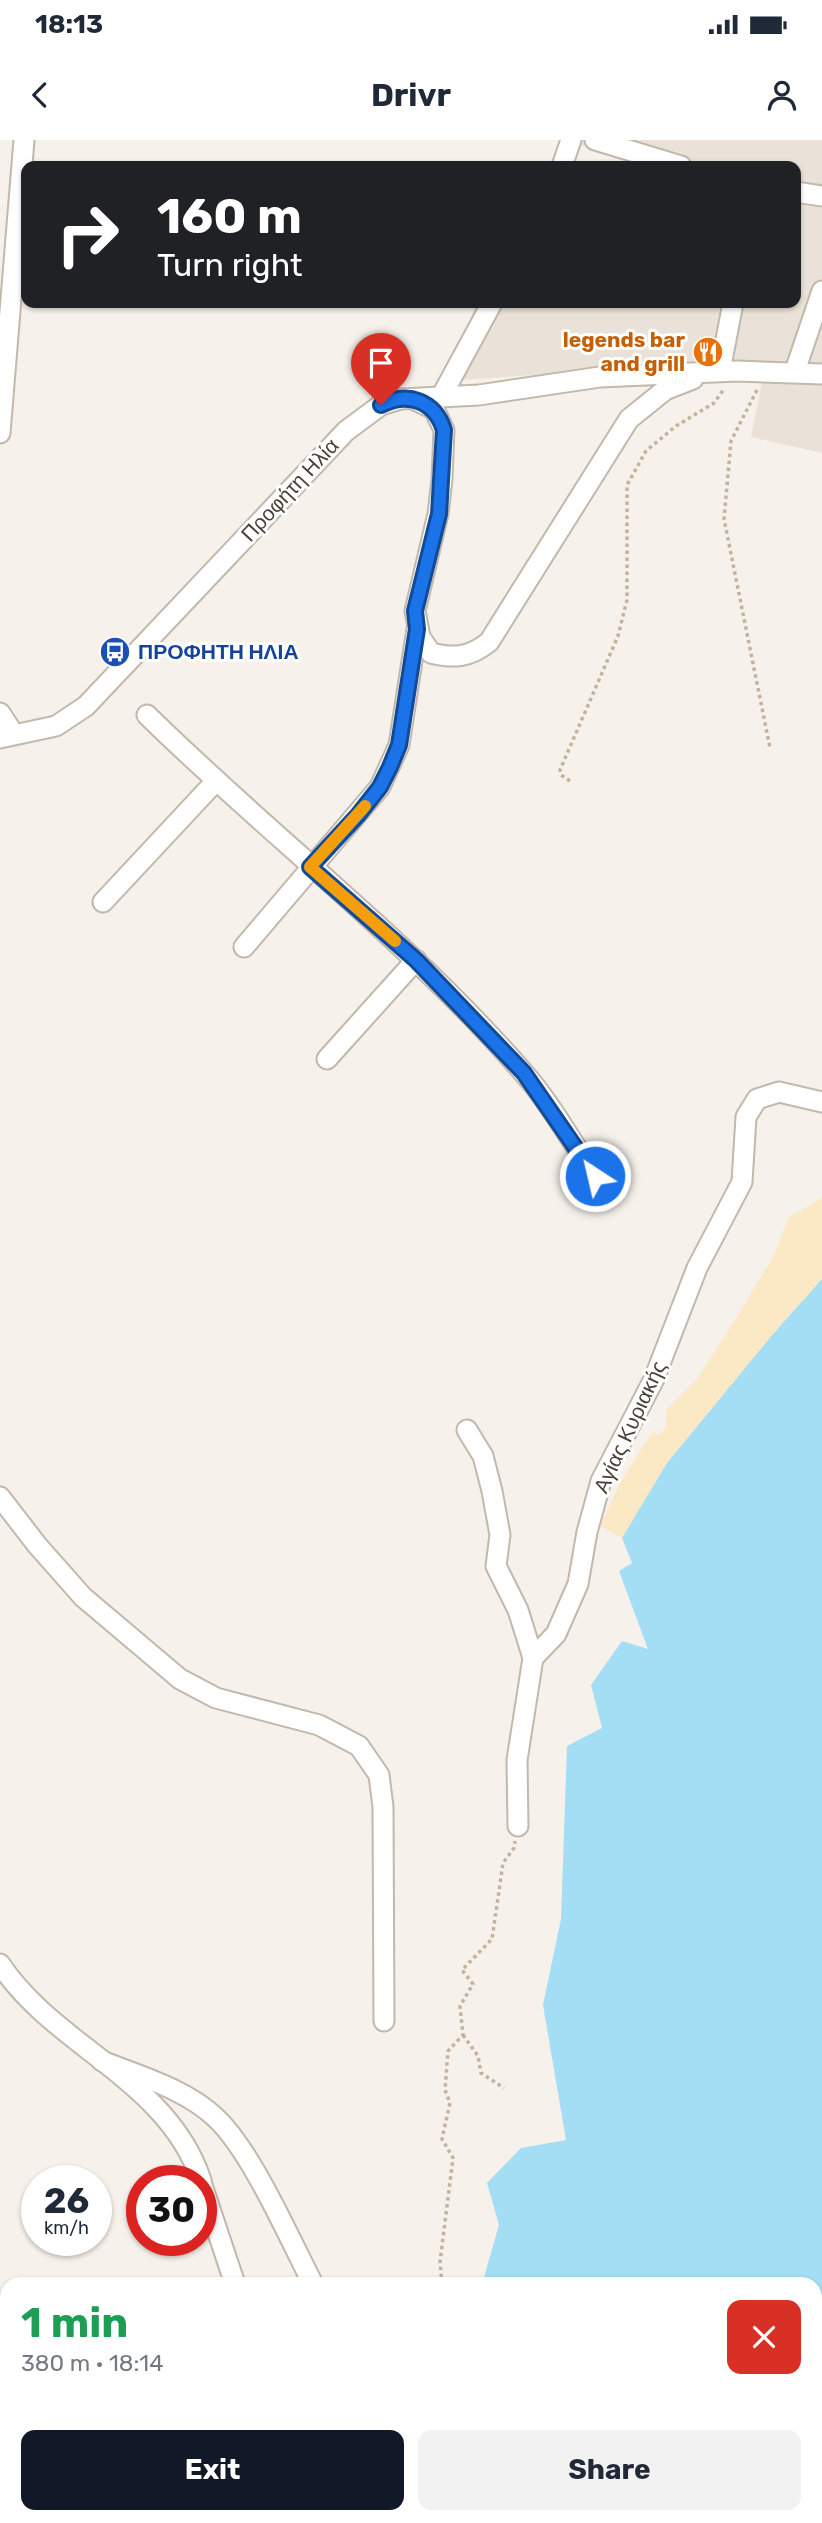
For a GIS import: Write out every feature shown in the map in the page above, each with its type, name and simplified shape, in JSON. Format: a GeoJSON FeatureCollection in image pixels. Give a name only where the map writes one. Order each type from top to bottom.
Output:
{"type":"FeatureCollection","features":[{"type":"Feature","properties":{"kind":"street"},"geometry":{"type":"LineString","coordinates":[[22,161],[24,140]]}},
{"type":"Feature","properties":{"kind":"street"},"geometry":{"type":"LineString","coordinates":[[564,161],[571,140]]}},
{"type":"Feature","properties":{"kind":"street"},"geometry":{"type":"LineString","coordinates":[[595,140],[664,161]]}},
{"type":"Feature","properties":{"kind":"street"},"geometry":{"type":"LineString","coordinates":[[0,433],[2,357],[21,168]]}},
{"type":"Feature","properties":{"kind":"street"},"geometry":{"type":"LineString","coordinates":[[0,177],[20,178]]}},
{"type":"Feature","properties":{"kind":"street"},"geometry":{"type":"LineString","coordinates":[[801,193],[822,196]]}},
{"type":"Feature","properties":{"kind":"street"},"geometry":{"type":"LineString","coordinates":[[795,371],[822,292]]}},
{"type":"Feature","properties":{"kind":"street"},"geometry":{"type":"LineString","coordinates":[[441,397],[489,308]]}},
{"type":"Feature","properties":{"kind":"street"},"geometry":{"type":"LineString","coordinates":[[417,629],[431,653],[447,657],[472,653],[489,642],[629,419],[665,390],[729,371],[733,308]]}},
{"type":"Feature","properties":{"kind":"street","name":"Προφήτη Ηλία"},"geometry":{"type":"LineString","coordinates":[[0,713],[6,735],[55,726],[86,706],[346,431],[389,401],[479,395],[600,377],[729,371],[822,373]]}},
{"type":"Feature","properties":{"kind":"street"},"geometry":{"type":"LineString","coordinates":[[244,947],[380,787],[399,745],[417,629],[415,611],[439,514],[444,430],[434,409],[415,400]]}},
{"type":"Feature","properties":{"kind":"street"},"geometry":{"type":"LineString","coordinates":[[147,715],[215,782],[416,960],[524,1073],[595,1176]]}},
{"type":"Feature","properties":{"kind":"street"},"geometry":{"type":"LineString","coordinates":[[103,902],[215,782]]}},
{"type":"Feature","properties":{"kind":"street"},"geometry":{"type":"LineString","coordinates":[[327,1059],[416,960]]}},
{"type":"Feature","properties":{"kind":"street","name":"Αγίας Κυριακής"},"geometry":{"type":"LineString","coordinates":[[533,1658],[556,1634],[578,1584],[587,1532],[601,1481],[654,1379],[697,1268],[742,1182],[746,1117],[757,1099],[779,1092],[822,1101]]}},
{"type":"Feature","properties":{"kind":"street"},"geometry":{"type":"LineString","coordinates":[[467,1430],[483,1456],[492,1491],[500,1535],[496,1566],[519,1610],[533,1658],[517,1760],[518,1826]]}},
{"type":"Feature","properties":{"kind":"street"},"geometry":{"type":"LineString","coordinates":[[0,1497],[37,1545],[83,1597],[180,1679],[216,1698],[331,1730],[359,1746],[370,1758],[379,1775],[383,1807],[384,2021]]}},
{"type":"Feature","properties":{"kind":"street"},"geometry":{"type":"LineString","coordinates":[[0,1964],[25,1995],[164,2115],[188,2150],[194,2165]]}},
{"type":"Feature","properties":{"kind":"street"},"geometry":{"type":"LineString","coordinates":[[102,2061],[182,2095],[216,2117],[241,2150],[309,2277]]}},
{"type":"Feature","properties":{"kind":"street"},"geometry":{"type":"LineString","coordinates":[[217,2229],[233,2277]]}},
{"type":"Feature","properties":{"kind":"path"},"geometry":{"type":"LineString","coordinates":[[570,781],[561,775],[560,770],[618,636],[628,600],[627,485],[646,451],[676,426],[714,403],[729,371]]}},
{"type":"Feature","properties":{"kind":"path"},"geometry":{"type":"LineString","coordinates":[[770,371],[751,398],[731,441],[724,519],[770,748]]}},
{"type":"Feature","properties":{"kind":"path"},"geometry":{"type":"LineString","coordinates":[[505,2088],[481,2073],[478,2056],[463,2035],[460,2006],[473,1984],[462,1970],[492,1939],[503,1863],[514,1848],[518,1826]]}},
{"type":"Feature","properties":{"kind":"path"},"geometry":{"type":"LineString","coordinates":[[441,2277],[440,2262],[453,2158],[442,2139],[450,2103],[445,2090],[448,2051],[463,2035]]}},
{"type":"Feature","properties":{"kind":"shaded area"},"geometry":{"type":"Polygon","coordinates":[[[562,140],[822,140],[822,453],[751,437],[763,377],[631,368],[447,381],[474,308],[801,308],[801,161],[639,161],[562,140]]]}},
{"type":"Feature","properties":{"kind":"sand"},"geometry":{"type":"Polygon","coordinates":[[[822,1198],[822,1279],[667,1463],[622,1538],[600,1526],[620,1483],[653,1431],[658,1436],[666,1427],[666,1410],[697,1379],[735,1320],[774,1255],[789,1217],[822,1198]]]}},
{"type":"Feature","properties":{"kind":"water"},"geometry":{"type":"Polygon","coordinates":[[[822,1279],[822,2277],[484,2277],[499,2225],[487,2183],[521,2148],[566,2140],[543,2005],[561,1919],[567,1746],[602,1728],[591,1685],[622,1641],[648,1649],[619,1571],[632,1563],[622,1538],[667,1463],[822,1279]]]}},
{"type":"Feature","properties":{"kind":"slow traffic"},"geometry":{"type":"LineString","coordinates":[[365,806],[310,867],[395,941]]}},
{"type":"Feature","properties":{"kind":"place","name":"legends bar and grill"},"geometry":{"type":"Point","coordinates":[708,352]}},
{"type":"Feature","properties":{"kind":"place","name":"ΠΡΟΦΗΤΗ ΗΛΙΑ"},"geometry":{"type":"Point","coordinates":[115,652]}},
{"type":"Feature","properties":{"kind":"route"},"geometry":{"type":"LineString","coordinates":[[381,405],[389,401],[415,400],[434,409],[440,417],[444,430],[439,514],[415,611],[417,629],[399,745],[380,787],[310,867],[416,960],[524,1073],[595,1176]]}}]}
